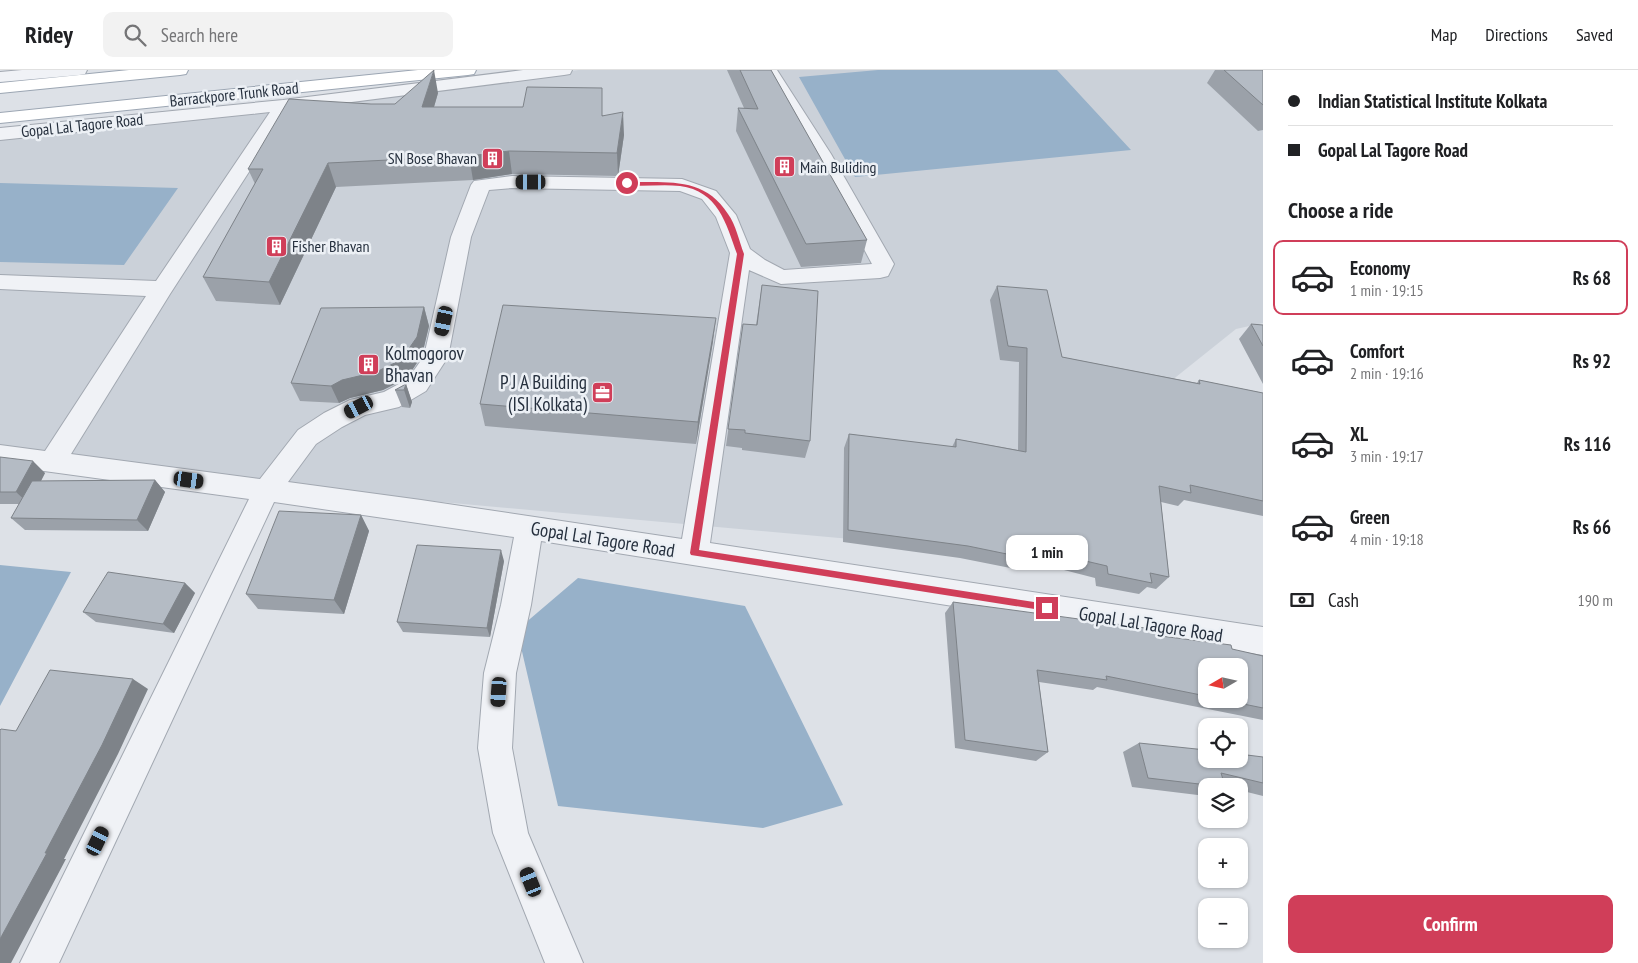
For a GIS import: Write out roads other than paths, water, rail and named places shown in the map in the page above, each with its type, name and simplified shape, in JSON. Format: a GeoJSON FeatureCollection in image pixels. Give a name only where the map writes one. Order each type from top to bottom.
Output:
{"type":"FeatureCollection","features":[{"type":"Feature","properties":{"kind":"main road"},"geometry":{"type":"LineString","coordinates":[[0,88],[180,70]]}},
{"type":"Feature","properties":{"kind":"main road","name":"Barrackpore Trunk Road"},"geometry":{"type":"LineString","coordinates":[[0,105],[320,70]]}},
{"type":"Feature","properties":{"kind":"main road","name":"Barrackpore Trunk Road"},"geometry":{"type":"LineString","coordinates":[[0,118],[468,70]]}},
{"type":"Feature","properties":{"kind":"street"},"geometry":{"type":"LineString","coordinates":[[0,77],[79,70]]}},
{"type":"Feature","properties":{"kind":"street","name":"Gopal Lal Tagore Road"},"geometry":{"type":"LineString","coordinates":[[0,134],[283,105],[564,70]]}},
{"type":"Feature","properties":{"kind":"street"},"geometry":{"type":"LineString","coordinates":[[740,254],[781,277],[880,272],[883,264],[822,154],[769,70]]}},
{"type":"Feature","properties":{"kind":"street"},"geometry":{"type":"LineString","coordinates":[[52,462],[162,289],[283,105]]}},
{"type":"Feature","properties":{"kind":"street"},"geometry":{"type":"LineString","coordinates":[[39,963],[266,491],[308,437],[333,420],[359,407],[390,400],[417,385],[436,357],[461,237],[481,185],[512,182],[682,185],[709,195],[726,215],[740,254],[694,553]]}},
{"type":"Feature","properties":{"kind":"street"},"geometry":{"type":"LineString","coordinates":[[0,282],[162,289]]}},
{"type":"Feature","properties":{"kind":"street","name":"Gopal Lal Tagore Road"},"geometry":{"type":"LineString","coordinates":[[0,455],[421,511],[1263,641]]}},
{"type":"Feature","properties":{"kind":"street"},"geometry":{"type":"LineString","coordinates":[[529,528],[516,605],[500,673],[495,748],[511,833],[564,963]]}},
{"type":"Feature","properties":{"kind":"water"},"geometry":{"type":"Polygon","coordinates":[[[878,70],[1057,70],[1131,150],[855,177],[799,77],[878,70]]]}},
{"type":"Feature","properties":{"kind":"water"},"geometry":{"type":"Polygon","coordinates":[[[0,183],[178,188],[124,265],[0,262],[0,183]]]}},
{"type":"Feature","properties":{"kind":"water"},"geometry":{"type":"Polygon","coordinates":[[[0,565],[71,572],[0,706],[0,565]]]}},
{"type":"Feature","properties":{"kind":"water"},"geometry":{"type":"Polygon","coordinates":[[[578,578],[745,606],[843,805],[763,828],[558,806],[517,630],[578,578]]]}},
{"type":"Feature","properties":{"kind":"place","name":"SN Bose Bhavan"},"geometry":{"type":"Point","coordinates":[493,158]}},
{"type":"Feature","properties":{"kind":"place","name":"Main Buliding"},"geometry":{"type":"Point","coordinates":[784,167]}},
{"type":"Feature","properties":{"kind":"place","name":"Fisher Bhavan"},"geometry":{"type":"Point","coordinates":[276,246]}},
{"type":"Feature","properties":{"kind":"place","name":"Kolmogorov Bhavan"},"geometry":{"type":"Point","coordinates":[369,364]}},
{"type":"Feature","properties":{"kind":"place","name":"P J A Building (ISI Kolkata)"},"geometry":{"type":"Point","coordinates":[603,393]}}]}
